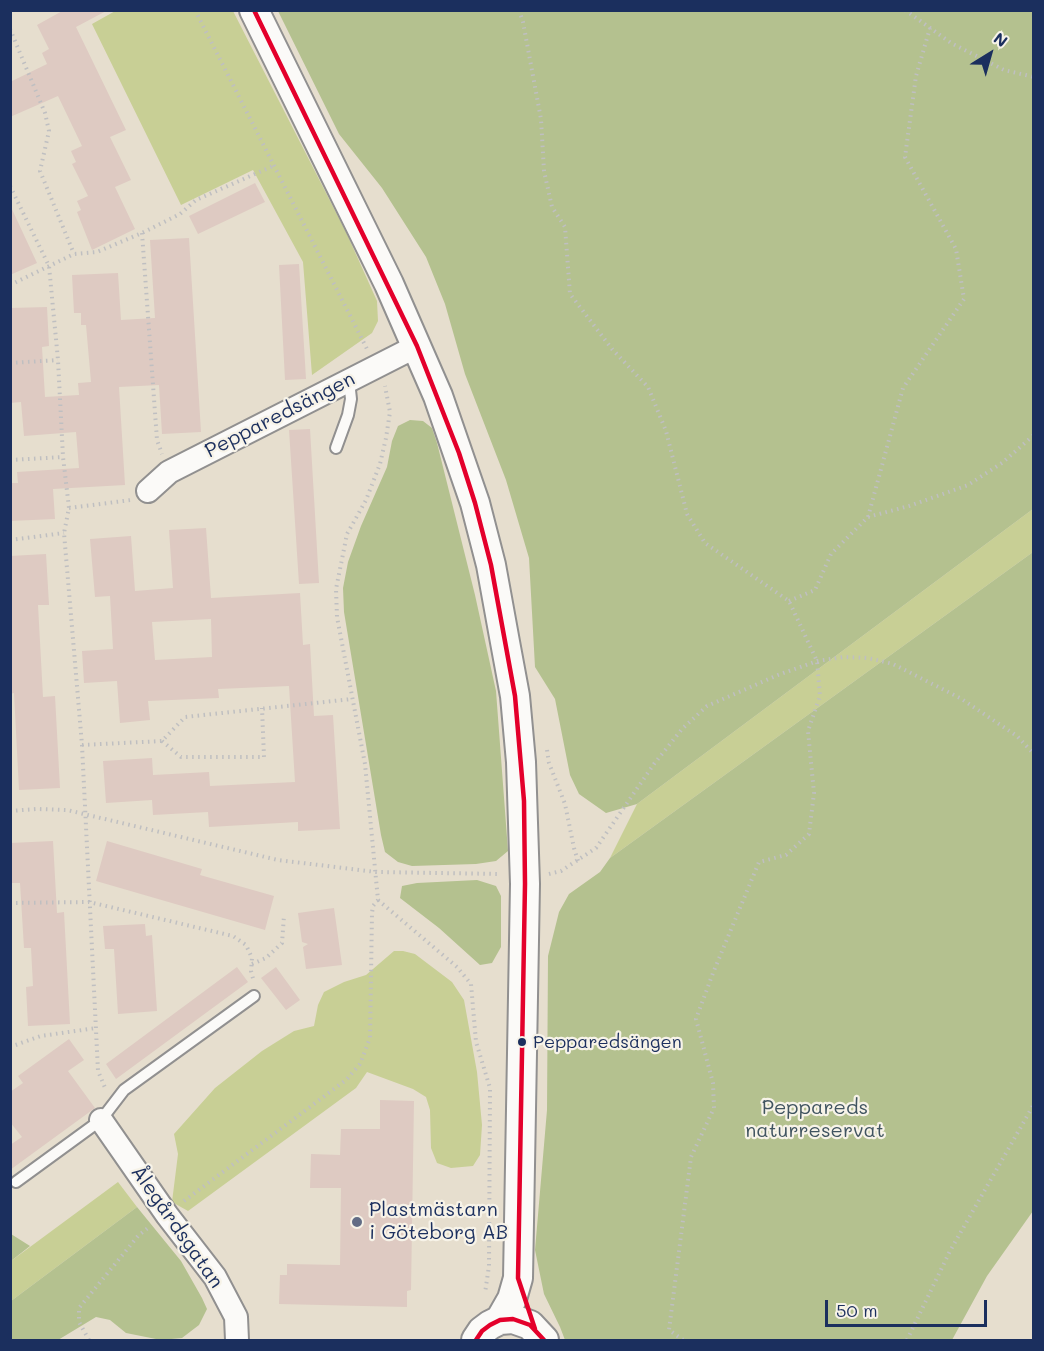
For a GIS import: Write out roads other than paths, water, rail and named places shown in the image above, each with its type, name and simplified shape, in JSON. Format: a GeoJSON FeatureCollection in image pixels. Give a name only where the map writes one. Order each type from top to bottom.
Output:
{"type":"FeatureCollection","features":[{"type":"Feature","properties":{"kind":"street"},"geometry":{"type":"LineString","coordinates":[[254,10],[417,346],[456,443],[475,503],[490,565],[515,696],[524,801],[525,884],[518,1278],[512,1299],[500,1320]]}},
{"type":"Feature","properties":{"kind":"street","name":"Pepparedsängen"},"geometry":{"type":"LineString","coordinates":[[148,492],[169,472],[417,346]]}},
{"type":"Feature","properties":{"kind":"street","name":"Ålegårdsgatan"},"geometry":{"type":"LineString","coordinates":[[107,1112],[166,1215],[215,1277],[236,1317],[237,1341]]}},
{"type":"Feature","properties":{"kind":"street"},"geometry":{"type":"LineString","coordinates":[[518,1278],[539,1335]]}},
{"type":"Feature","properties":{"kind":"street"},"geometry":{"type":"LineString","coordinates":[[475,1340],[486,1328],[500,1320],[519,1320],[539,1335]]}},
{"type":"Feature","properties":{"kind":"lane"},"geometry":{"type":"LineString","coordinates":[[336,448],[348,415],[351,399],[349,381]]}},
{"type":"Feature","properties":{"kind":"lane"},"geometry":{"type":"LineString","coordinates":[[16,1182],[107,1112],[124,1090],[254,996]]}},
{"type":"Feature","properties":{"kind":"place","name":"Pepparedsängen"},"geometry":{"type":"Point","coordinates":[522,1042]}},
{"type":"Feature","properties":{"kind":"place","name":"Plastmästarn i Göteborg AB"},"geometry":{"type":"Point","coordinates":[357,1222]}},
{"type":"Feature","properties":{"kind":"park label","name":"Peppareds naturreservat"},"geometry":{"type":"Point","coordinates":[815,1120]}}]}
